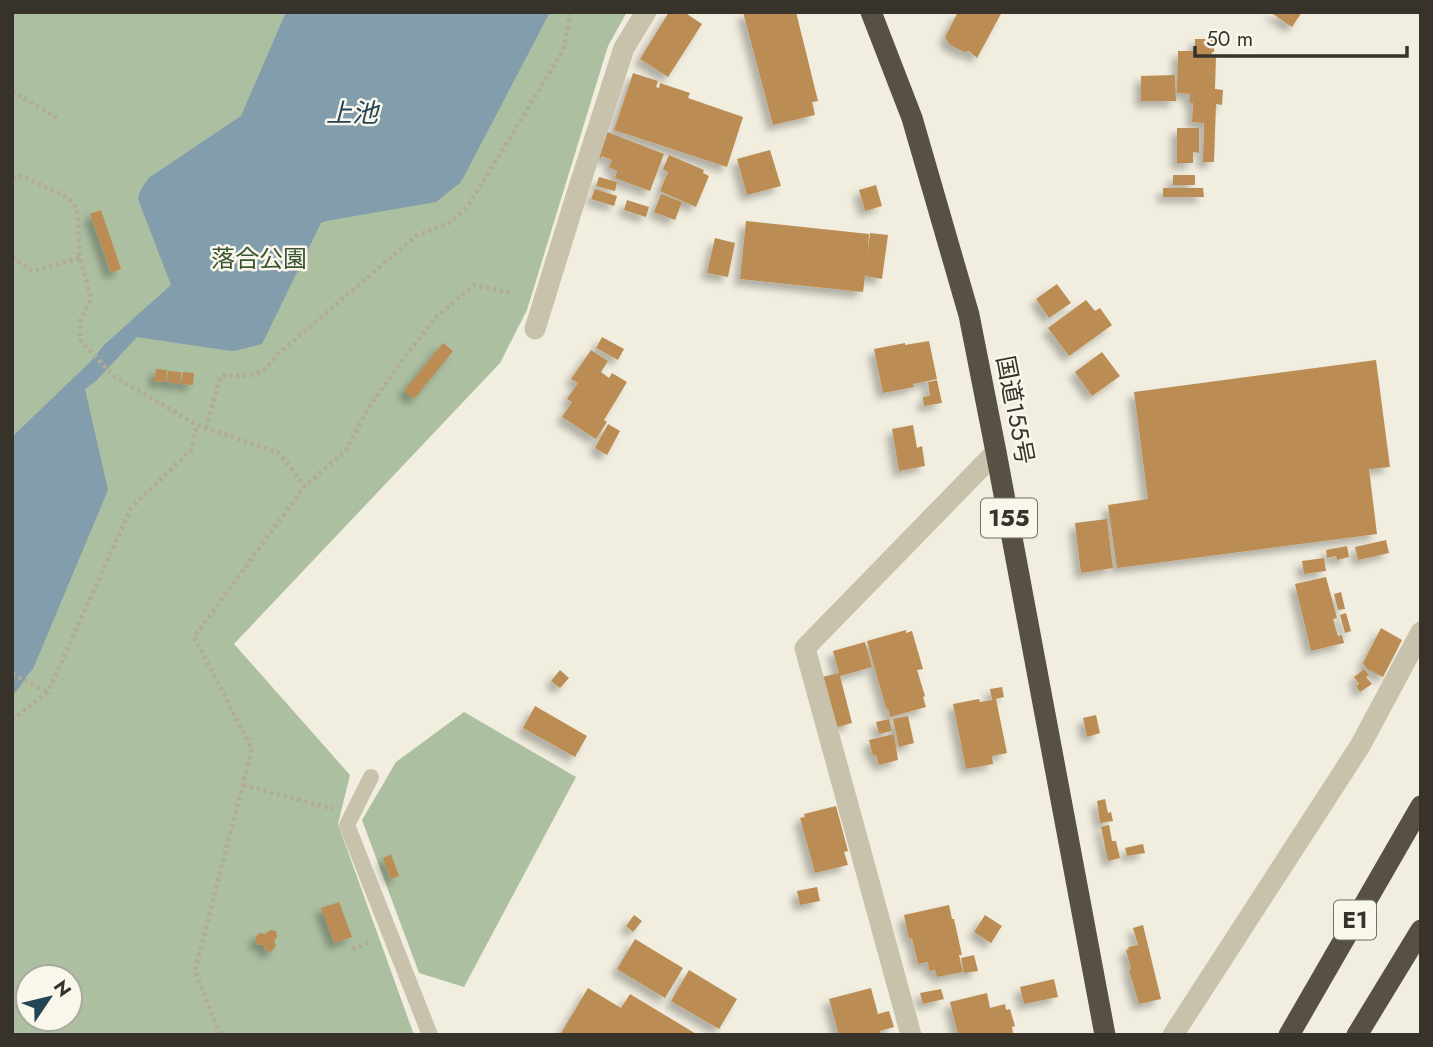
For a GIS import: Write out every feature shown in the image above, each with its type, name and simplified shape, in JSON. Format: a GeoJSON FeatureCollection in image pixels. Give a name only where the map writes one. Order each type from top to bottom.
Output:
{"type":"FeatureCollection","features":[{"type":"Feature","properties":{"kind":"highway","name":"国道155号"},"geometry":{"type":"LineString","coordinates":[[871,12],[912,118],[969,314],[1100,1034]]}},
{"type":"Feature","properties":{"kind":"highway","name":"E1"},"geometry":{"type":"LineString","coordinates":[[1289,1035],[1421,806]]}},
{"type":"Feature","properties":{"kind":"highway","name":"E1"},"geometry":{"type":"LineString","coordinates":[[1357,1035],[1421,930]]}},
{"type":"Feature","properties":{"kind":"street"},"geometry":{"type":"LineString","coordinates":[[535,329],[624,48],[646,12]]}},
{"type":"Feature","properties":{"kind":"street"},"geometry":{"type":"LineString","coordinates":[[911,1035],[805,648],[996,452]]}},
{"type":"Feature","properties":{"kind":"street"},"geometry":{"type":"LineString","coordinates":[[1173,1035],[1360,746],[1421,633]]}},
{"type":"Feature","properties":{"kind":"lane"},"geometry":{"type":"LineString","coordinates":[[371,777],[346,825],[430,1035]]}},
{"type":"Feature","properties":{"kind":"path"},"geometry":{"type":"LineString","coordinates":[[206,428],[221,375],[257,374],[269,367],[278,354],[416,236],[451,222],[468,206],[563,51],[571,12]]}},
{"type":"Feature","properties":{"kind":"path"},"geometry":{"type":"LineString","coordinates":[[12,91],[59,119]]}},
{"type":"Feature","properties":{"kind":"path"},"geometry":{"type":"LineString","coordinates":[[12,178],[22,176],[67,197],[77,209],[80,258],[91,299],[80,321],[80,340],[114,376],[197,425],[279,453],[305,486]]}},
{"type":"Feature","properties":{"kind":"path"},"geometry":{"type":"LineString","coordinates":[[12,257],[32,271],[80,258]]}},
{"type":"Feature","properties":{"kind":"path"},"geometry":{"type":"LineString","coordinates":[[220,1035],[195,971],[252,749],[194,637],[305,486],[346,450],[369,407],[435,318],[474,285],[512,293]]}},
{"type":"Feature","properties":{"kind":"path"},"geometry":{"type":"LineString","coordinates":[[12,720],[48,692],[131,508],[191,450],[197,425]]}},
{"type":"Feature","properties":{"kind":"path"},"geometry":{"type":"LineString","coordinates":[[12,674],[48,692]]}},
{"type":"Feature","properties":{"kind":"path"},"geometry":{"type":"LineString","coordinates":[[243,785],[352,814]]}},
{"type":"Feature","properties":{"kind":"green space","name":"落合公園"},"geometry":{"type":"Polygon","coordinates":[[[12,12],[627,12],[608,46],[527,310],[500,363],[234,644],[350,775],[338,824],[414,1035],[12,1035],[12,12]]]}},
{"type":"Feature","properties":{"kind":"green space"},"geometry":{"type":"Polygon","coordinates":[[[464,712],[576,777],[464,987],[419,973],[362,820],[396,762],[464,712]]]}},
{"type":"Feature","properties":{"kind":"water","name":"上池"},"geometry":{"type":"Polygon","coordinates":[[[286,12],[550,12],[461,182],[436,202],[321,223],[262,344],[234,351],[137,337],[96,381],[85,389],[108,490],[33,669],[12,695],[12,437],[90,362],[104,345],[171,285],[138,199],[140,192],[150,177],[241,116],[286,12]]]}},
{"type":"Feature","properties":{"kind":"building"},"geometry":{"type":"Polygon","coordinates":[[[669,12],[684,12],[702,24],[668,77],[640,59],[669,12]]]}},
{"type":"Feature","properties":{"kind":"building"},"geometry":{"type":"Polygon","coordinates":[[[743,12],[796,12],[818,101],[812,102],[815,115],[773,125],[743,12]]]}},
{"type":"Feature","properties":{"kind":"building"},"geometry":{"type":"Polygon","coordinates":[[[958,12],[1002,12],[977,58],[969,51],[964,52],[950,45],[945,37],[958,12]]]}},
{"type":"Feature","properties":{"kind":"building"},"geometry":{"type":"Polygon","coordinates":[[[1270,12],[1302,12],[1292,27],[1270,12]]]}},
{"type":"Feature","properties":{"kind":"building"},"geometry":{"type":"Polygon","coordinates":[[[1195,39],[1214,39],[1214,52],[1211,57],[1216,57],[1215,89],[1223,90],[1222,105],[1216,104],[1214,162],[1203,162],[1204,123],[1192,122],[1193,103],[1190,103],[1190,94],[1177,93],[1178,51],[1195,51],[1195,39]]]}},
{"type":"Feature","properties":{"kind":"building"},"geometry":{"type":"Polygon","coordinates":[[[633,73],[658,81],[656,87],[659,88],[660,83],[690,93],[688,98],[743,117],[727,167],[614,130],[633,73]]]}},
{"type":"Feature","properties":{"kind":"building"},"geometry":{"type":"Polygon","coordinates":[[[1175,75],[1176,101],[1141,101],[1141,76],[1175,75]]]}},
{"type":"Feature","properties":{"kind":"building"},"geometry":{"type":"Polygon","coordinates":[[[1177,128],[1199,128],[1199,153],[1193,152],[1193,163],[1177,163],[1177,128]]]}},
{"type":"Feature","properties":{"kind":"building"},"geometry":{"type":"Polygon","coordinates":[[[605,131],[664,154],[650,191],[615,178],[617,171],[609,167],[612,160],[597,157],[605,131]]]}},
{"type":"Feature","properties":{"kind":"building"},"geometry":{"type":"Polygon","coordinates":[[[770,150],[781,186],[747,195],[737,159],[770,150]]]}},
{"type":"Feature","properties":{"kind":"building"},"geometry":{"type":"Polygon","coordinates":[[[669,155],[704,170],[703,173],[709,176],[696,207],[660,191],[668,172],[663,169],[669,155]]]}},
{"type":"Feature","properties":{"kind":"building"},"geometry":{"type":"Polygon","coordinates":[[[1173,175],[1195,175],[1195,185],[1173,185],[1173,175]]]}},
{"type":"Feature","properties":{"kind":"building"},"geometry":{"type":"Polygon","coordinates":[[[599,177],[617,182],[615,191],[596,186],[599,177]]]}},
{"type":"Feature","properties":{"kind":"building"},"geometry":{"type":"Polygon","coordinates":[[[876,185],[882,206],[865,211],[859,190],[876,185]]]}},
{"type":"Feature","properties":{"kind":"building"},"geometry":{"type":"Polygon","coordinates":[[[1163,188],[1203,188],[1204,197],[1163,197],[1163,188]]]}},
{"type":"Feature","properties":{"kind":"building"},"geometry":{"type":"Polygon","coordinates":[[[595,189],[617,196],[614,206],[591,199],[595,189]]]}},
{"type":"Feature","properties":{"kind":"building"},"geometry":{"type":"Polygon","coordinates":[[[661,194],[682,202],[675,220],[654,212],[661,194]]]}},
{"type":"Feature","properties":{"kind":"building"},"geometry":{"type":"Polygon","coordinates":[[[627,200],[649,207],[646,217],[624,210],[627,200]]]}},
{"type":"Feature","properties":{"kind":"building"},"geometry":{"type":"Polygon","coordinates":[[[101,210],[121,269],[111,273],[90,214],[101,210]]]}},
{"type":"Feature","properties":{"kind":"building"},"geometry":{"type":"Polygon","coordinates":[[[746,221],[869,234],[867,258],[870,233],[888,235],[882,279],[865,276],[863,292],[740,279],[746,221]]]}},
{"type":"Feature","properties":{"kind":"building"},"geometry":{"type":"Polygon","coordinates":[[[715,238],[735,243],[728,277],[707,273],[715,238]]]}},
{"type":"Feature","properties":{"kind":"building"},"geometry":{"type":"Polygon","coordinates":[[[1057,284],[1071,303],[1049,318],[1036,299],[1057,284]]]}},
{"type":"Feature","properties":{"kind":"building"},"geometry":{"type":"Polygon","coordinates":[[[1086,300],[1095,311],[1100,308],[1112,325],[1069,356],[1048,328],[1086,300]]]}},
{"type":"Feature","properties":{"kind":"building"},"geometry":{"type":"Polygon","coordinates":[[[602,337],[624,349],[618,360],[596,348],[602,337]]]}},
{"type":"Feature","properties":{"kind":"building"},"geometry":{"type":"Polygon","coordinates":[[[929,341],[937,379],[883,393],[874,349],[929,341]]]}},
{"type":"Feature","properties":{"kind":"building"},"geometry":{"type":"Polygon","coordinates":[[[443,343],[453,351],[414,399],[404,391],[443,343]]]}},
{"type":"Feature","properties":{"kind":"building"},"geometry":{"type":"Polygon","coordinates":[[[591,350],[608,361],[601,372],[609,378],[612,373],[627,382],[596,439],[562,417],[572,402],[567,399],[578,383],[571,379],[591,350]]]}},
{"type":"Feature","properties":{"kind":"building"},"geometry":{"type":"Polygon","coordinates":[[[1102,352],[1120,376],[1092,396],[1075,372],[1102,352]]]}},
{"type":"Feature","properties":{"kind":"building"},"geometry":{"type":"Polygon","coordinates":[[[1376,360],[1390,467],[1369,469],[1377,534],[1117,568],[1108,505],[1148,499],[1134,392],[1376,360]]]}},
{"type":"Feature","properties":{"kind":"building"},"geometry":{"type":"Polygon","coordinates":[[[156,369],[167,370],[166,382],[154,381],[156,369]]]}},
{"type":"Feature","properties":{"kind":"building"},"geometry":{"type":"Polygon","coordinates":[[[168,371],[181,372],[180,384],[167,382],[168,371]]]}},
{"type":"Feature","properties":{"kind":"building"},"geometry":{"type":"Polygon","coordinates":[[[183,372],[194,373],[193,385],[181,384],[183,372]]]}},
{"type":"Feature","properties":{"kind":"building"},"geometry":{"type":"Polygon","coordinates":[[[937,380],[942,403],[924,406],[923,397],[930,396],[928,382],[937,380]]]}},
{"type":"Feature","properties":{"kind":"building"},"geometry":{"type":"Polygon","coordinates":[[[608,424],[620,431],[607,455],[595,448],[608,424]]]}},
{"type":"Feature","properties":{"kind":"building"},"geometry":{"type":"Polygon","coordinates":[[[913,425],[917,448],[922,446],[925,466],[899,471],[892,429],[913,425]]]}},
{"type":"Feature","properties":{"kind":"building"},"geometry":{"type":"Polygon","coordinates":[[[1107,519],[1113,568],[1081,573],[1075,523],[1107,519]]]}},
{"type":"Feature","properties":{"kind":"building"},"geometry":{"type":"Polygon","coordinates":[[[1386,540],[1389,553],[1358,560],[1355,547],[1386,540]]]}},
{"type":"Feature","properties":{"kind":"building"},"geometry":{"type":"Polygon","coordinates":[[[1347,546],[1349,557],[1337,560],[1336,556],[1327,558],[1326,550],[1347,546]]]}},
{"type":"Feature","properties":{"kind":"building"},"geometry":{"type":"Polygon","coordinates":[[[1324,558],[1326,571],[1304,574],[1302,561],[1324,558]]]}},
{"type":"Feature","properties":{"kind":"building"},"geometry":{"type":"Polygon","coordinates":[[[1326,577],[1337,618],[1333,619],[1338,636],[1342,635],[1344,643],[1311,651],[1295,584],[1326,577]]]}},
{"type":"Feature","properties":{"kind":"building"},"geometry":{"type":"Polygon","coordinates":[[[1341,592],[1345,609],[1338,610],[1334,594],[1341,592]]]}},
{"type":"Feature","properties":{"kind":"building"},"geometry":{"type":"Polygon","coordinates":[[[1346,613],[1351,631],[1345,633],[1340,615],[1346,613]]]}},
{"type":"Feature","properties":{"kind":"building"},"geometry":{"type":"Polygon","coordinates":[[[1381,628],[1402,640],[1383,677],[1367,669],[1363,663],[1381,628]]]}},
{"type":"Feature","properties":{"kind":"building"},"geometry":{"type":"Polygon","coordinates":[[[906,630],[906,633],[912,631],[923,669],[917,670],[926,707],[890,717],[867,641],[906,630]]]}},
{"type":"Feature","properties":{"kind":"building"},"geometry":{"type":"Polygon","coordinates":[[[865,642],[872,667],[840,676],[852,723],[831,729],[818,678],[839,673],[833,651],[865,642]]]}},
{"type":"Feature","properties":{"kind":"building"},"geometry":{"type":"Polygon","coordinates":[[[1364,669],[1372,684],[1360,692],[1354,677],[1364,669]]]}},
{"type":"Feature","properties":{"kind":"building"},"geometry":{"type":"Polygon","coordinates":[[[560,670],[569,678],[560,688],[551,681],[560,670]]]}},
{"type":"Feature","properties":{"kind":"building"},"geometry":{"type":"Polygon","coordinates":[[[1002,687],[1004,697],[996,699],[1007,753],[992,756],[993,764],[966,769],[953,704],[979,699],[980,702],[992,700],[990,689],[1002,687]]]}},
{"type":"Feature","properties":{"kind":"building"},"geometry":{"type":"Polygon","coordinates":[[[535,706],[587,736],[575,757],[523,728],[535,706]]]}},
{"type":"Feature","properties":{"kind":"building"},"geometry":{"type":"Polygon","coordinates":[[[1096,715],[1100,733],[1087,737],[1083,718],[1096,715]]]}},
{"type":"Feature","properties":{"kind":"building"},"geometry":{"type":"Polygon","coordinates":[[[908,716],[914,743],[899,747],[893,719],[908,716]]]}},
{"type":"Feature","properties":{"kind":"building"},"geometry":{"type":"Polygon","coordinates":[[[889,719],[892,731],[879,734],[876,722],[889,719]]]}},
{"type":"Feature","properties":{"kind":"building"},"geometry":{"type":"Polygon","coordinates":[[[894,734],[898,760],[879,765],[876,755],[873,756],[869,740],[894,734]]]}},
{"type":"Feature","properties":{"kind":"building"},"geometry":{"type":"Polygon","coordinates":[[[1105,799],[1113,821],[1100,823],[1097,801],[1105,799]]]}},
{"type":"Feature","properties":{"kind":"building"},"geometry":{"type":"Polygon","coordinates":[[[836,806],[848,851],[844,852],[848,865],[815,873],[800,818],[805,817],[804,814],[836,806]]]}},
{"type":"Feature","properties":{"kind":"building"},"geometry":{"type":"Polygon","coordinates":[[[1109,825],[1112,841],[1116,841],[1120,858],[1108,861],[1101,827],[1109,825]]]}},
{"type":"Feature","properties":{"kind":"building"},"geometry":{"type":"Polygon","coordinates":[[[1143,844],[1145,853],[1127,856],[1125,848],[1143,844]]]}},
{"type":"Feature","properties":{"kind":"building"},"geometry":{"type":"Polygon","coordinates":[[[391,854],[399,876],[391,879],[383,858],[391,854]]]}},
{"type":"Feature","properties":{"kind":"building"},"geometry":{"type":"Polygon","coordinates":[[[817,887],[820,901],[800,905],[797,891],[817,887]]]}},
{"type":"Feature","properties":{"kind":"building"},"geometry":{"type":"Polygon","coordinates":[[[339,902],[352,937],[334,943],[321,908],[339,902]]]}},
{"type":"Feature","properties":{"kind":"building"},"geometry":{"type":"Polygon","coordinates":[[[949,905],[962,955],[959,955],[963,972],[937,977],[935,970],[929,971],[928,962],[918,964],[904,915],[949,905]]]}},
{"type":"Feature","properties":{"kind":"building"},"geometry":{"type":"Polygon","coordinates":[[[634,915],[642,921],[633,932],[626,926],[634,915]]]}},
{"type":"Feature","properties":{"kind":"building"},"geometry":{"type":"Polygon","coordinates":[[[985,915],[1002,926],[991,943],[974,932],[985,915]]]}},
{"type":"Feature","properties":{"kind":"building"},"geometry":{"type":"Polygon","coordinates":[[[1143,925],[1161,999],[1139,1004],[1126,950],[1138,945],[1133,928],[1143,925]]]}},
{"type":"Feature","properties":{"kind":"building"},"geometry":{"type":"Polygon","coordinates":[[[270,930],[276,931],[277,937],[274,941],[276,946],[271,952],[265,950],[263,945],[257,944],[255,938],[259,933],[265,934],[270,930]]]}},
{"type":"Feature","properties":{"kind":"building"},"geometry":{"type":"Polygon","coordinates":[[[635,939],[683,968],[665,998],[617,969],[635,939]]]}},
{"type":"Feature","properties":{"kind":"building"},"geometry":{"type":"Polygon","coordinates":[[[974,955],[978,971],[964,973],[961,958],[974,955]]]}},
{"type":"Feature","properties":{"kind":"building"},"geometry":{"type":"Polygon","coordinates":[[[689,970],[737,999],[719,1029],[671,1001],[689,970]]]}},
{"type":"Feature","properties":{"kind":"building"},"geometry":{"type":"Polygon","coordinates":[[[1054,979],[1058,997],[1024,1004],[1020,987],[1054,979]]]}},
{"type":"Feature","properties":{"kind":"building"},"geometry":{"type":"Polygon","coordinates":[[[588,988],[621,1008],[630,994],[698,1035],[560,1035],[588,988]]]}},
{"type":"Feature","properties":{"kind":"building"},"geometry":{"type":"Polygon","coordinates":[[[871,988],[878,1014],[889,1011],[894,1027],[880,1031],[881,1035],[839,1035],[829,999],[871,988]]]}},
{"type":"Feature","properties":{"kind":"building"},"geometry":{"type":"Polygon","coordinates":[[[941,989],[944,999],[923,1004],[920,993],[941,989]]]}},
{"type":"Feature","properties":{"kind":"building"},"geometry":{"type":"Polygon","coordinates":[[[987,993],[990,1008],[1005,1004],[1006,1010],[1010,1009],[1015,1026],[1012,1027],[1013,1033],[958,1035],[950,1002],[987,993]]]}}]}
